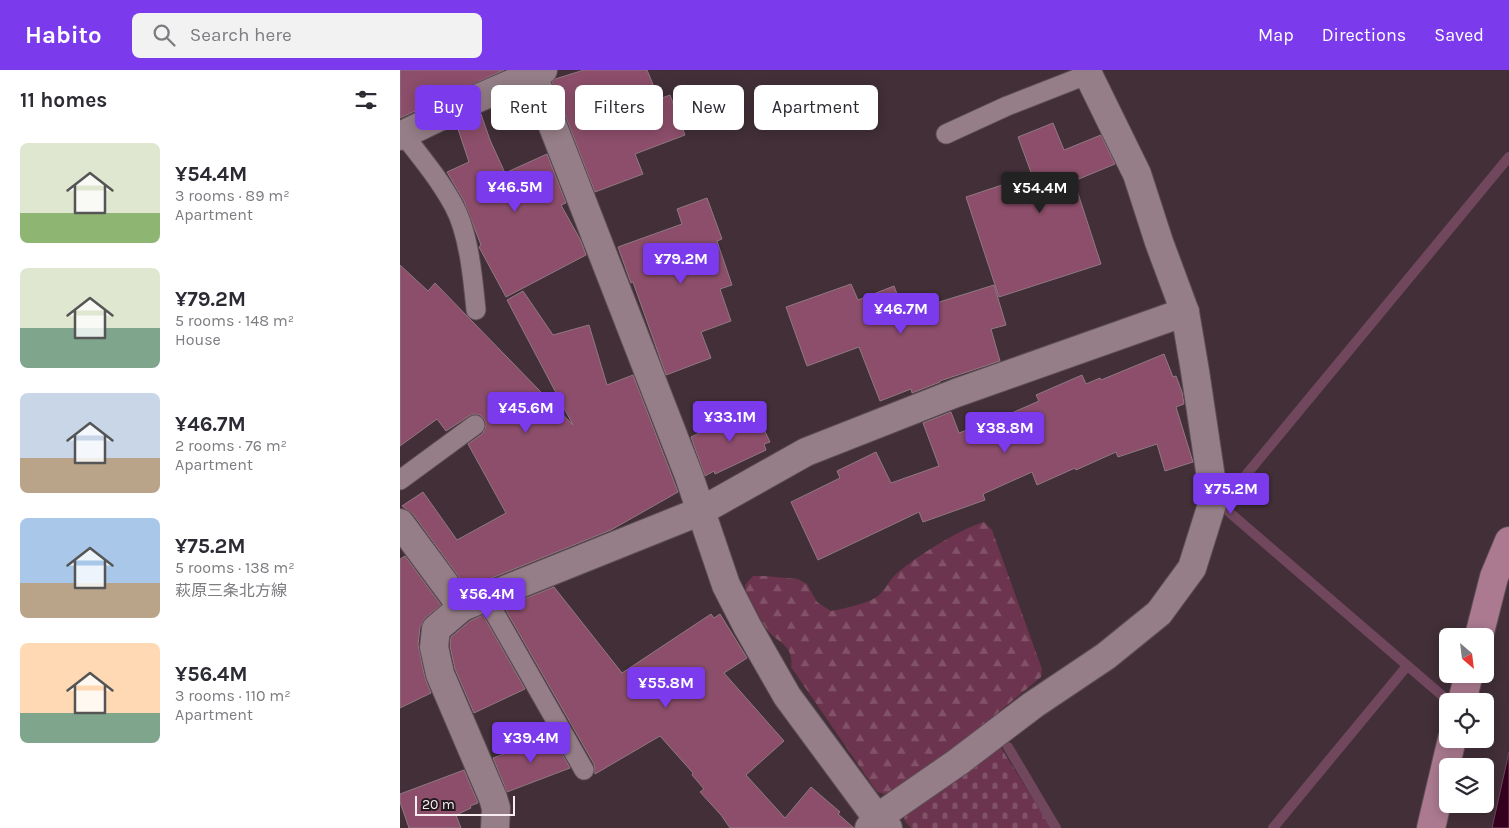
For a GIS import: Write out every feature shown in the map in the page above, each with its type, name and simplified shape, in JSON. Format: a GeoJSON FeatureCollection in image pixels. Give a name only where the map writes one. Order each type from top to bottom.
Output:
{"type":"FeatureCollection","features":[{"type":"Feature","properties":{"kind":"main road"},"geometry":{"type":"LineString","coordinates":[[1480,628],[1494,577],[1509,541]]}},
{"type":"Feature","properties":{"kind":"main road"},"geometry":{"type":"LineString","coordinates":[[1431,828],[1450,748]]}},
{"type":"Feature","properties":{"kind":"street"},"geometry":{"type":"LineString","coordinates":[[401,135],[535,71],[686,467],[726,585],[782,688],[878,824],[1033,704],[1106,656],[1159,613],[1192,568],[1214,498],[1185,312],[1159,242],[1137,174],[1093,71]]}},
{"type":"Feature","properties":{"kind":"street"},"geometry":{"type":"LineString","coordinates":[[495,828],[496,808],[494,798],[440,674],[434,647],[436,629],[474,602],[701,511],[806,452],[956,393],[1185,312]]}},
{"type":"Feature","properties":{"kind":"street"},"geometry":{"type":"LineString","coordinates":[[400,524],[474,602]]}},
{"type":"Feature","properties":{"kind":"lane"},"geometry":{"type":"LineString","coordinates":[[946,134],[1007,106],[1093,71]]}},
{"type":"Feature","properties":{"kind":"lane"},"geometry":{"type":"LineString","coordinates":[[401,135],[434,174],[455,207],[467,246],[476,310]]}},
{"type":"Feature","properties":{"kind":"lane"},"geometry":{"type":"LineString","coordinates":[[400,480],[475,425]]}},
{"type":"Feature","properties":{"kind":"lane"},"geometry":{"type":"LineString","coordinates":[[474,602],[584,770]]}},
{"type":"Feature","properties":{"kind":"green space"},"geometry":{"type":"Polygon","coordinates":[[[984,522],[992,530],[1042,669],[1041,677],[901,793],[891,796],[877,792],[791,667],[788,649],[768,631],[746,592],[745,585],[753,576],[798,579],[807,584],[817,602],[831,611],[853,606],[878,596],[895,575],[925,553],[950,537],[984,522]]]}},
{"type":"Feature","properties":{"kind":"green space"},"geometry":{"type":"Polygon","coordinates":[[[998,743],[1051,828],[911,828],[904,820],[905,807],[998,743]]]}},
{"type":"Feature","properties":{"kind":"shaded area"},"geometry":{"type":"Polygon","coordinates":[[[1509,752],[1509,828],[1492,828],[1509,752]]]}},
{"type":"Feature","properties":{"kind":"building"},"geometry":{"type":"Polygon","coordinates":[[[400,70],[504,70],[472,85],[415,85],[415,111],[400,118],[400,70]]]}},
{"type":"Feature","properties":{"kind":"building"},"geometry":{"type":"Polygon","coordinates":[[[584,70],[647,70],[653,85],[575,85],[575,130],[663,130],[663,98],[670,95],[673,103],[673,130],[683,130],[685,135],[635,154],[643,174],[595,192],[565,115],[565,85],[553,85],[552,82],[555,79],[584,70]]]}},
{"type":"Feature","properties":{"kind":"building"},"geometry":{"type":"Polygon","coordinates":[[[481,114],[505,173],[547,154],[566,203],[561,205],[581,241],[586,255],[506,297],[479,247],[481,245],[464,201],[447,172],[469,162],[458,130],[481,130],[481,114]]]}},
{"type":"Feature","properties":{"kind":"building"},"geometry":{"type":"Polygon","coordinates":[[[1053,123],[1064,150],[1101,135],[1115,164],[1074,181],[1101,264],[999,297],[966,197],[1032,175],[1018,137],[1053,123]]]}},
{"type":"Feature","properties":{"kind":"building"},"geometry":{"type":"Polygon","coordinates":[[[707,198],[722,239],[717,241],[732,285],[720,289],[731,321],[701,332],[711,358],[666,375],[633,282],[631,283],[618,247],[682,224],[677,209],[707,198]]]}},
{"type":"Feature","properties":{"kind":"building"},"geometry":{"type":"Polygon","coordinates":[[[400,265],[428,291],[435,283],[573,425],[507,300],[523,291],[553,335],[589,325],[607,385],[633,375],[678,492],[611,530],[467,588],[413,514],[402,506],[423,492],[457,540],[506,513],[468,444],[482,434],[485,429],[486,424],[480,415],[474,414],[469,416],[446,431],[437,419],[400,446],[400,265]]]}},
{"type":"Feature","properties":{"kind":"building"},"geometry":{"type":"Polygon","coordinates":[[[851,284],[858,300],[894,286],[904,313],[994,285],[1006,325],[991,329],[1000,361],[940,381],[912,393],[911,389],[880,401],[859,347],[807,366],[786,307],[851,284]]]}},
{"type":"Feature","properties":{"kind":"building"},"geometry":{"type":"Polygon","coordinates":[[[1164,354],[1173,377],[1176,376],[1182,392],[1184,404],[1176,407],[1193,462],[1165,471],[1157,444],[1118,457],[1116,452],[1037,485],[1032,472],[983,494],[985,500],[923,522],[919,512],[818,560],[791,502],[840,478],[837,471],[876,452],[891,483],[939,466],[923,423],[951,412],[959,433],[972,428],[973,430],[1039,401],[1036,395],[1082,375],[1086,384],[1100,378],[1101,380],[1164,354]]]}},
{"type":"Feature","properties":{"kind":"building"},"geometry":{"type":"Polygon","coordinates":[[[746,411],[749,416],[756,413],[770,442],[764,444],[766,450],[715,474],[714,471],[705,476],[691,437],[746,411]]]}},
{"type":"Feature","properties":{"kind":"building"},"geometry":{"type":"Polygon","coordinates":[[[405,556],[441,605],[425,618],[420,627],[418,645],[425,678],[431,693],[400,708],[400,559],[405,556]]]}},
{"type":"Feature","properties":{"kind":"building"},"geometry":{"type":"Polygon","coordinates":[[[554,587],[622,673],[711,614],[714,618],[720,614],[747,658],[724,673],[784,741],[746,775],[785,818],[811,787],[840,812],[838,814],[854,828],[730,828],[700,792],[704,789],[692,775],[693,773],[660,736],[595,774],[594,764],[504,607],[554,587]]]}},
{"type":"Feature","properties":{"kind":"building"},"geometry":{"type":"Polygon","coordinates":[[[483,615],[525,689],[474,713],[455,669],[450,646],[451,637],[470,621],[483,615]]]}},
{"type":"Feature","properties":{"kind":"building"},"geometry":{"type":"Polygon","coordinates":[[[552,736],[570,768],[507,792],[493,758],[552,736]]]}},
{"type":"Feature","properties":{"kind":"building"},"geometry":{"type":"Polygon","coordinates":[[[464,770],[478,803],[456,815],[461,828],[409,828],[400,802],[400,794],[464,770]]]}},
{"type":"Feature","properties":{"kind":"waterway"},"geometry":{"type":"LineString","coordinates":[[1236,487],[1509,157]]}},
{"type":"Feature","properties":{"kind":"waterway"},"geometry":{"type":"LineString","coordinates":[[1229,512],[1439,693]]}},
{"type":"Feature","properties":{"kind":"waterway"},"geometry":{"type":"LineString","coordinates":[[1273,828],[1407,666]]}},
{"type":"Feature","properties":{"kind":"waterway"},"geometry":{"type":"LineString","coordinates":[[1008,747],[1056,828]]}}]}
